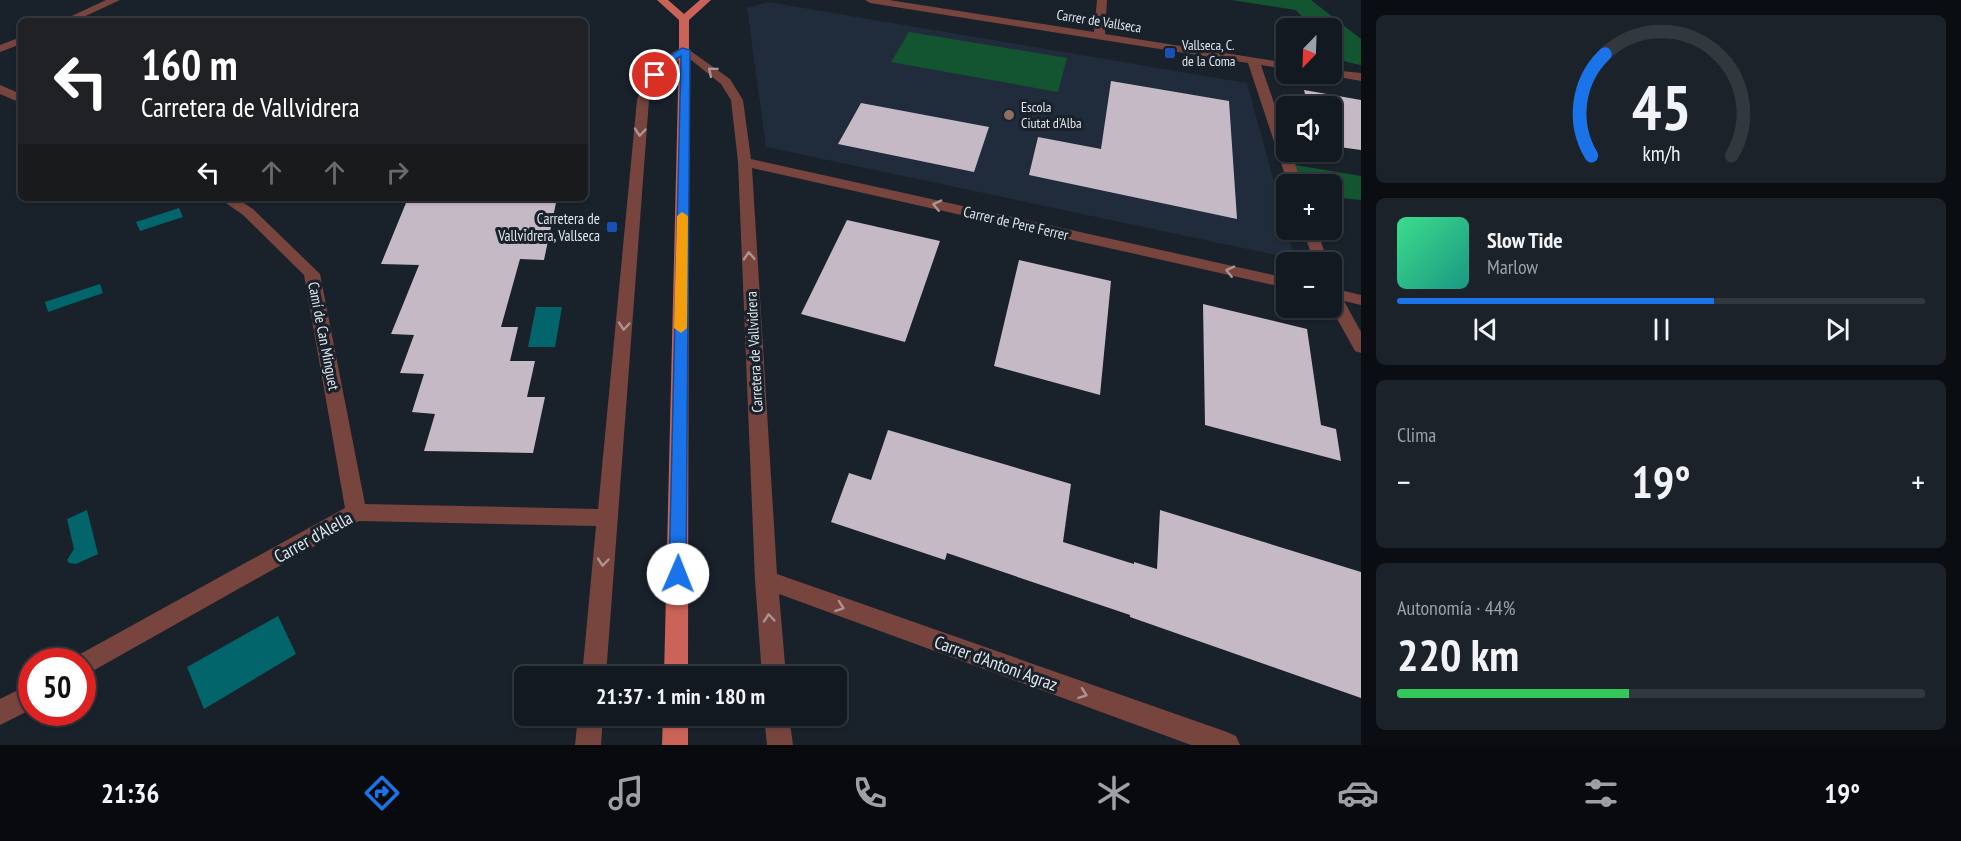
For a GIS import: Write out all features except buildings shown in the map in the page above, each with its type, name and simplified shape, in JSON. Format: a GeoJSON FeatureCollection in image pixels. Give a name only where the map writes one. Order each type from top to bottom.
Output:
{"type":"FeatureCollection","features":[{"type":"Feature","properties":{"kind":"main road"},"geometry":{"type":"LineString","coordinates":[[662,0],[684,20],[685,50],[676,666]]}},
{"type":"Feature","properties":{"kind":"main road"},"geometry":{"type":"LineString","coordinates":[[684,20],[706,0]]}},
{"type":"Feature","properties":{"kind":"main road"},"geometry":{"type":"LineString","coordinates":[[675,745],[676,726]]}},
{"type":"Feature","properties":{"kind":"street"},"geometry":{"type":"LineString","coordinates":[[73,18],[115,0]]}},
{"type":"Feature","properties":{"kind":"street","name":"Carrer de Vallseca"},"geometry":{"type":"LineString","coordinates":[[870,0],[1276,64]]}},
{"type":"Feature","properties":{"kind":"street"},"geometry":{"type":"LineString","coordinates":[[1099,36],[1102,0]]}},
{"type":"Feature","properties":{"kind":"street"},"geometry":{"type":"LineString","coordinates":[[0,49],[18,41]]}},
{"type":"Feature","properties":{"kind":"street"},"geometry":{"type":"LineString","coordinates":[[595,666],[643,100],[647,83],[667,62],[685,50]]}},
{"type":"Feature","properties":{"kind":"street","name":"Carretera de Vallvidrera"},"geometry":{"type":"LineString","coordinates":[[685,50],[726,82],[737,100],[745,162],[766,580],[773,666]]}},
{"type":"Feature","properties":{"kind":"street"},"geometry":{"type":"LineString","coordinates":[[1253,60],[1292,174]]}},
{"type":"Feature","properties":{"kind":"street"},"geometry":{"type":"LineString","coordinates":[[1342,74],[1361,77]]}},
{"type":"Feature","properties":{"kind":"street"},"geometry":{"type":"LineString","coordinates":[[0,89],[18,98]]}},
{"type":"Feature","properties":{"kind":"street","name":"Carrer de Pere Ferrer"},"geometry":{"type":"LineString","coordinates":[[745,162],[1276,281]]}},
{"type":"Feature","properties":{"kind":"street","name":"Camí de Can Minguet"},"geometry":{"type":"LineString","coordinates":[[231,201],[248,212],[312,274],[356,512]]}},
{"type":"Feature","properties":{"kind":"street"},"geometry":{"type":"LineString","coordinates":[[1342,296],[1361,300]]}},
{"type":"Feature","properties":{"kind":"street"},"geometry":{"type":"LineString","coordinates":[[1342,312],[1361,346]]}},
{"type":"Feature","properties":{"kind":"street","name":"Carrer d'Alella"},"geometry":{"type":"LineString","coordinates":[[96,658],[356,512],[607,518]]}},
{"type":"Feature","properties":{"kind":"street","name":"Carrer d'Antoni Agraz"},"geometry":{"type":"LineString","coordinates":[[766,580],[1227,745]]}},
{"type":"Feature","properties":{"kind":"street"},"geometry":{"type":"LineString","coordinates":[[0,712],[18,702]]}},
{"type":"Feature","properties":{"kind":"street"},"geometry":{"type":"LineString","coordinates":[[588,745],[590,726]]}},
{"type":"Feature","properties":{"kind":"street"},"geometry":{"type":"LineString","coordinates":[[778,726],[780,745]]}},
{"type":"Feature","properties":{"kind":"shaded area","name":"Escola Ciutat d'Alba"},"geometry":{"type":"Polygon","coordinates":[[[768,2],[1247,83],[1276,189],[1276,240],[1290,240],[1293,252],[1276,252],[1276,255],[766,147],[747,8],[768,2]]]}},
{"type":"Feature","properties":{"kind":"green space"},"geometry":{"type":"Polygon","coordinates":[[[1231,0],[1311,0],[1334,18],[1303,18],[1296,10],[1231,0]]]}},
{"type":"Feature","properties":{"kind":"green space"},"geometry":{"type":"Polygon","coordinates":[[[1342,24],[1361,39],[1361,65],[1342,60],[1342,24]]]}},
{"type":"Feature","properties":{"kind":"green space"},"geometry":{"type":"Polygon","coordinates":[[[909,32],[1067,58],[1058,92],[891,62],[909,32]]]}},
{"type":"Feature","properties":{"kind":"green space"},"geometry":{"type":"Polygon","coordinates":[[[1295,165],[1361,176],[1361,200],[1342,198],[1342,174],[1299,174],[1295,165]]]}},
{"type":"Feature","properties":{"kind":"water"},"geometry":{"type":"Polygon","coordinates":[[[179,208],[183,217],[140,231],[136,222],[179,208]]]}},
{"type":"Feature","properties":{"kind":"water"},"geometry":{"type":"Polygon","coordinates":[[[100,284],[103,293],[48,312],[45,302],[100,284]]]}},
{"type":"Feature","properties":{"kind":"water"},"geometry":{"type":"Polygon","coordinates":[[[536,307],[562,307],[555,347],[528,347],[536,307]]]}},
{"type":"Feature","properties":{"kind":"water"},"geometry":{"type":"Polygon","coordinates":[[[87,510],[98,554],[76,564],[69,563],[67,560],[74,549],[67,519],[87,510]]]}},
{"type":"Feature","properties":{"kind":"water"},"geometry":{"type":"Polygon","coordinates":[[[278,616],[296,654],[204,709],[187,667],[278,616]]]}},
{"type":"Feature","properties":{"kind":"slow traffic"},"geometry":{"type":"LineString","coordinates":[[681,328],[682,216]]}},
{"type":"Feature","properties":{"kind":"place","name":"Vallseca, C. de la Coma"},"geometry":{"type":"Point","coordinates":[1170,53]}},
{"type":"Feature","properties":{"kind":"place","name":"Escola Ciutat d'Alba"},"geometry":{"type":"Point","coordinates":[1009,115]}},
{"type":"Feature","properties":{"kind":"place","name":"Carretera de Vallvidrera, Vallseca"},"geometry":{"type":"Point","coordinates":[612,227]}},
{"type":"Feature","properties":{"kind":"route"},"geometry":{"type":"LineString","coordinates":[[655,75],[667,62],[685,50],[678,574]]}}]}
